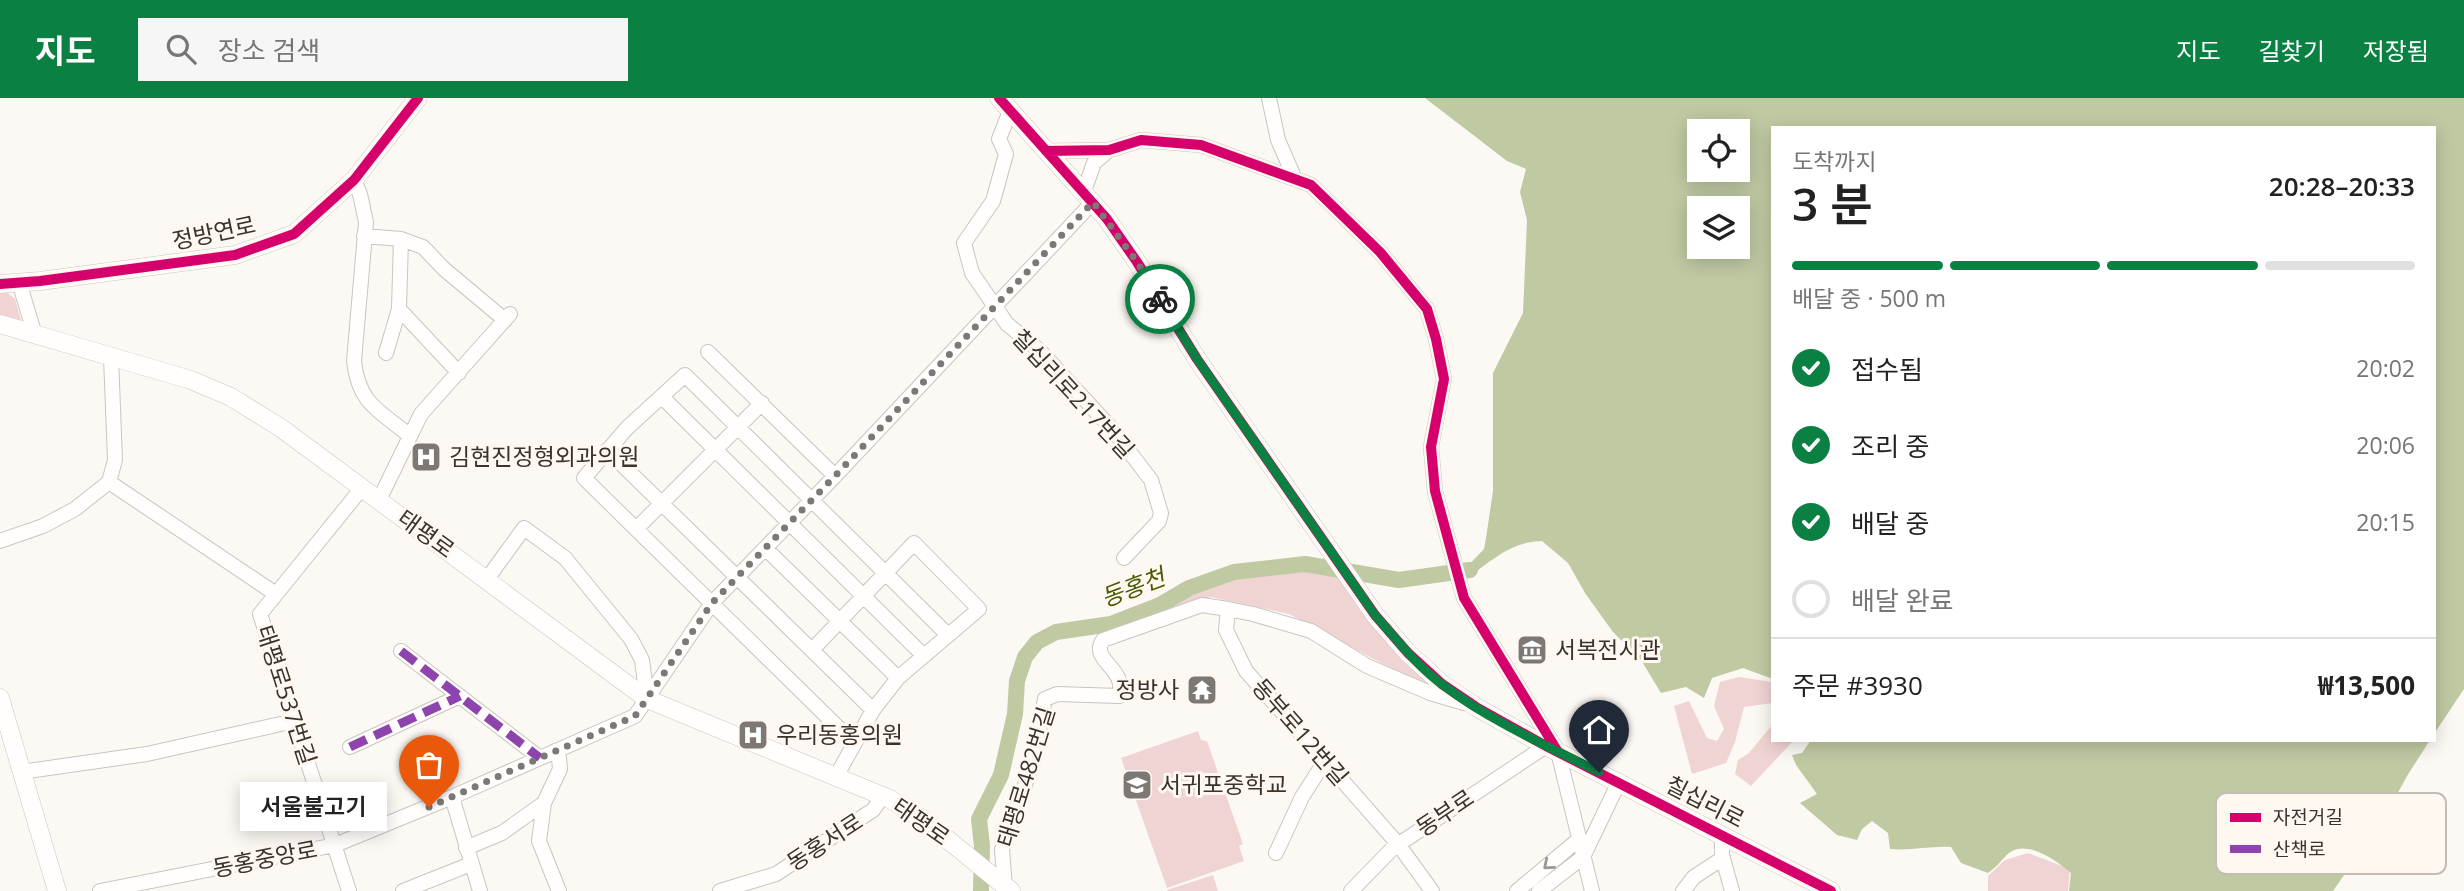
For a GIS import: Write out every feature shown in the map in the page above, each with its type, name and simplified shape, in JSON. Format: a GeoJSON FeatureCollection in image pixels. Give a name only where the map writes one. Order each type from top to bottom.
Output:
{"type":"FeatureCollection","features":[{"type":"Feature","properties":{"kind":"main road","name":"정방연로"},"geometry":{"type":"LineString","coordinates":[[0,284],[235,254],[294,234],[354,180],[418,98]]}},
{"type":"Feature","properties":{"kind":"main road"},"geometry":{"type":"LineString","coordinates":[[1005,105],[1089,197]]}},
{"type":"Feature","properties":{"kind":"main road","name":"칠십리로"},"geometry":{"type":"LineString","coordinates":[[1089,197],[1137,262],[1197,359],[1356,589],[1408,653],[1442,684],[1476,707],[1825,889]]}},
{"type":"Feature","properties":{"kind":"main road","name":"태평로"},"geometry":{"type":"LineString","coordinates":[[0,324],[191,380],[232,397],[278,426],[647,699],[883,796],[921,818],[1006,887]]}},
{"type":"Feature","properties":{"kind":"main road"},"geometry":{"type":"LineString","coordinates":[[0,698],[4,730],[21,772],[57,891]]}},
{"type":"Feature","properties":{"kind":"street"},"geometry":{"type":"LineString","coordinates":[[1269,98],[1278,141],[1295,179]]}},
{"type":"Feature","properties":{"kind":"street","name":"칠십리로217번길"},"geometry":{"type":"LineString","coordinates":[[1005,105],[999,139],[1006,155],[993,201],[964,243],[972,273],[1007,324],[1040,351],[1122,439],[1151,480],[1161,513],[1159,521],[1124,558]]}},
{"type":"Feature","properties":{"kind":"street"},"geometry":{"type":"LineString","coordinates":[[1046,151],[1109,150],[1141,140],[1201,145],[1311,185],[1380,252],[1427,309],[1444,379],[1431,447],[1435,491],[1464,598],[1552,749],[1592,891]]}},
{"type":"Feature","properties":{"kind":"street","name":"동홍중앙로"},"geometry":{"type":"LineString","coordinates":[[100,891],[335,845],[452,797],[635,716],[712,603],[995,306],[1089,197],[1094,163],[1109,150]]}},
{"type":"Feature","properties":{"kind":"street"},"geometry":{"type":"LineString","coordinates":[[354,180],[366,222],[354,361],[356,379],[364,398],[410,436]]}},
{"type":"Feature","properties":{"kind":"street"},"geometry":{"type":"LineString","coordinates":[[365,236],[401,239],[423,247],[444,270],[508,317],[421,414],[379,500]]}},
{"type":"Feature","properties":{"kind":"street"},"geometry":{"type":"LineString","coordinates":[[386,353],[399,309],[401,239]]}},
{"type":"Feature","properties":{"kind":"street"},"geometry":{"type":"LineString","coordinates":[[19,282],[35,335]]}},
{"type":"Feature","properties":{"kind":"street"},"geometry":{"type":"LineString","coordinates":[[399,309],[459,373]]}},
{"type":"Feature","properties":{"kind":"street"},"geometry":{"type":"LineString","coordinates":[[708,352],[835,476]]}},
{"type":"Feature","properties":{"kind":"street"},"geometry":{"type":"LineString","coordinates":[[0,541],[43,526],[75,509],[109,482],[115,460],[111,357]]}},
{"type":"Feature","properties":{"kind":"street"},"geometry":{"type":"LineString","coordinates":[[854,743],[584,478],[607,450],[685,374],[948,635]]}},
{"type":"Feature","properties":{"kind":"street"},"geometry":{"type":"LineString","coordinates":[[662,397],[924,656]]}},
{"type":"Feature","properties":{"kind":"street"},"geometry":{"type":"LineString","coordinates":[[637,528],[762,403]]}},
{"type":"Feature","properties":{"kind":"street"},"geometry":{"type":"LineString","coordinates":[[607,450],[873,710]]}},
{"type":"Feature","properties":{"kind":"street"},"geometry":{"type":"LineString","coordinates":[[109,482],[276,594]]}},
{"type":"Feature","properties":{"kind":"street","name":"태평로537번길"},"geometry":{"type":"LineString","coordinates":[[349,891],[260,614],[362,488]]}},
{"type":"Feature","properties":{"kind":"street"},"geometry":{"type":"LineString","coordinates":[[486,579],[524,528],[565,558],[631,639],[642,660],[647,699]]}},
{"type":"Feature","properties":{"kind":"street"},"geometry":{"type":"LineString","coordinates":[[812,650],[914,543],[979,609],[898,678],[873,710],[837,775]]}},
{"type":"Feature","properties":{"kind":"street"},"geometry":{"type":"LineString","coordinates":[[765,548],[898,678]]}},
{"type":"Feature","properties":{"kind":"street","name":"태평로482번길"},"geometry":{"type":"LineString","coordinates":[[1006,887],[1002,850],[1033,762],[1045,699],[1057,694],[1119,696],[1122,687],[1119,675],[1100,655],[1099,646],[1103,640],[1202,605],[1228,609],[1311,631],[1367,666],[1430,693],[1476,707]]}},
{"type":"Feature","properties":{"kind":"street","name":"동부로12번길"},"geometry":{"type":"LineString","coordinates":[[1228,609],[1226,630],[1246,671],[1398,844],[1432,891]]}},
{"type":"Feature","properties":{"kind":"street"},"geometry":{"type":"LineString","coordinates":[[401,651],[540,758]]}},
{"type":"Feature","properties":{"kind":"street"},"geometry":{"type":"LineString","coordinates":[[350,747],[460,696]]}},
{"type":"Feature","properties":{"kind":"street"},"geometry":{"type":"LineString","coordinates":[[21,772],[147,754],[294,721]]}},
{"type":"Feature","properties":{"kind":"street","name":"동부로"},"geometry":{"type":"LineString","coordinates":[[1351,891],[1398,844],[1552,749]]}},
{"type":"Feature","properties":{"kind":"street"},"geometry":{"type":"LineString","coordinates":[[555,751],[560,769],[544,803],[539,841],[559,891]]}},
{"type":"Feature","properties":{"kind":"street"},"geometry":{"type":"LineString","coordinates":[[1276,853],[1302,797],[1325,761]]}},
{"type":"Feature","properties":{"kind":"street"},"geometry":{"type":"LineString","coordinates":[[1539,891],[1583,857],[1619,782]]}},
{"type":"Feature","properties":{"kind":"street","name":"동홍서로"},"geometry":{"type":"LineString","coordinates":[[720,891],[776,874],[873,810],[883,796]]}},
{"type":"Feature","properties":{"kind":"street"},"geometry":{"type":"LineString","coordinates":[[452,797],[480,891]]}},
{"type":"Feature","properties":{"kind":"street"},"geometry":{"type":"LineString","coordinates":[[466,848],[502,832],[544,803]]}},
{"type":"Feature","properties":{"kind":"street"},"geometry":{"type":"LineString","coordinates":[[1722,834],[1723,858],[1732,891]]}},
{"type":"Feature","properties":{"kind":"street"},"geometry":{"type":"LineString","coordinates":[[1517,891],[1578,840]]}},
{"type":"Feature","properties":{"kind":"street"},"geometry":{"type":"LineString","coordinates":[[1683,891],[1694,877],[1723,858]]}},
{"type":"Feature","properties":{"kind":"street"},"geometry":{"type":"LineString","coordinates":[[403,891],[471,864]]}},
{"type":"Feature","properties":{"kind":"street"},"geometry":{"type":"LineString","coordinates":[[770,891],[776,874]]}},
{"type":"Feature","properties":{"kind":"shaded area"},"geometry":{"type":"Polygon","coordinates":[[[1425,98],[2464,98],[2464,689],[2436,731],[2436,126],[1771,126],[1771,678],[1743,668],[1712,678],[1704,698],[1686,687],[1661,693],[1641,660],[1613,632],[1585,593],[1568,563],[1542,541],[1512,548],[1468,578],[1463,571],[1484,549],[1486,538],[1493,491],[1493,373],[1523,313],[1527,220],[1520,192],[1526,169],[1507,161],[1425,98]]]}},
{"type":"Feature","properties":{"kind":"shaded area"},"geometry":{"type":"Polygon","coordinates":[[[4,290],[15,299],[23,327],[0,320],[0,291],[4,290]]]}},
{"type":"Feature","properties":{"kind":"shaded area"},"geometry":{"type":"Polygon","coordinates":[[[1339,570],[1445,697],[1289,614],[1211,597],[1120,621],[1230,576],[1339,570]]]}},
{"type":"Feature","properties":{"kind":"shaded area"},"geometry":{"type":"Polygon","coordinates":[[[1739,677],[1771,682],[1771,703],[1744,707],[1735,742],[1726,763],[1692,774],[1674,706],[1689,701],[1707,738],[1717,741],[1724,729],[1714,706],[1720,682],[1739,677]]]}},
{"type":"Feature","properties":{"kind":"shaded area"},"geometry":{"type":"Polygon","coordinates":[[[1771,726],[1771,742],[1792,742],[1751,786],[1735,774],[1738,760],[1749,753],[1771,726]]]}},
{"type":"Feature","properties":{"kind":"shaded area"},"geometry":{"type":"Polygon","coordinates":[[[1198,731],[1201,740],[1207,741],[1243,844],[1239,846],[1244,861],[1167,888],[1121,758],[1198,731]]]}},
{"type":"Feature","properties":{"kind":"shaded area"},"geometry":{"type":"Polygon","coordinates":[[[1810,742],[2429,742],[2398,793],[2216,793],[2216,874],[2345,874],[2333,891],[2069,891],[2071,873],[2033,850],[2016,849],[1988,873],[1961,863],[1951,847],[1890,849],[1888,833],[1872,821],[1862,829],[1857,840],[1837,835],[1800,803],[1817,794],[1792,755],[1802,753],[1810,742]]]}},
{"type":"Feature","properties":{"kind":"shaded area"},"geometry":{"type":"Polygon","coordinates":[[[2028,853],[2070,869],[2068,891],[1988,891],[1988,876],[2005,860],[2028,853]]]}},
{"type":"Feature","properties":{"kind":"shaded area"},"geometry":{"type":"Polygon","coordinates":[[[1213,875],[1218,891],[1167,891],[1167,890],[1213,875]]]}},
{"type":"Feature","properties":{"kind":"waterway","name":"동홍천"},"geometry":{"type":"LineString","coordinates":[[981,891],[982,846],[979,819],[1001,775],[1015,714],[1017,681],[1025,657],[1037,642],[1056,632],[1111,624],[1160,605],[1189,588],[1234,572],[1305,564],[1399,580],[1470,570]]}},
{"type":"Feature","properties":{"kind":"marked path"},"geometry":{"type":"LineString","coordinates":[[401,651],[540,758]]}},
{"type":"Feature","properties":{"kind":"marked path"},"geometry":{"type":"LineString","coordinates":[[350,747],[460,696]]}},
{"type":"Feature","properties":{"kind":"cycle path"},"geometry":{"type":"LineString","coordinates":[[0,284],[235,255],[294,234],[354,180],[418,98]]}},
{"type":"Feature","properties":{"kind":"cycle path"},"geometry":{"type":"LineString","coordinates":[[999,98],[1107,219],[1197,359],[1375,615],[1408,653],[1442,684],[1476,707],[1546,746],[1831,891]]}},
{"type":"Feature","properties":{"kind":"cycle path"},"geometry":{"type":"LineString","coordinates":[[1046,151],[1109,150],[1141,140],[1201,145],[1311,185],[1380,252],[1427,309],[1436,339],[1444,379],[1431,447],[1435,491],[1464,598],[1558,752]]}},
{"type":"Feature","properties":{"kind":"way so far"},"geometry":{"type":"LineString","coordinates":[[429,807],[635,716],[712,603],[791,523],[1093,202],[1137,262],[1160,299]]}},
{"type":"Feature","properties":{"kind":"place","name":"김현진정형외과의원"},"geometry":{"type":"Point","coordinates":[426,457]}},
{"type":"Feature","properties":{"kind":"place","name":"서복전시관"},"geometry":{"type":"Point","coordinates":[1532,650]}},
{"type":"Feature","properties":{"kind":"place","name":"정방사"},"geometry":{"type":"Point","coordinates":[1202,690]}},
{"type":"Feature","properties":{"kind":"place","name":"우리동홍의원"},"geometry":{"type":"Point","coordinates":[753,735]}},
{"type":"Feature","properties":{"kind":"place","name":"서귀포중학교"},"geometry":{"type":"Point","coordinates":[1137,785]}},
{"type":"Feature","properties":{"kind":"place","name":"서울불고기"},"geometry":{"type":"Point","coordinates":[429,807]}},
{"type":"Feature","properties":{"kind":"route"},"geometry":{"type":"LineString","coordinates":[[1160,299],[1197,359],[1375,615],[1408,653],[1442,684],[1476,707],[1599,772]]}}]}
